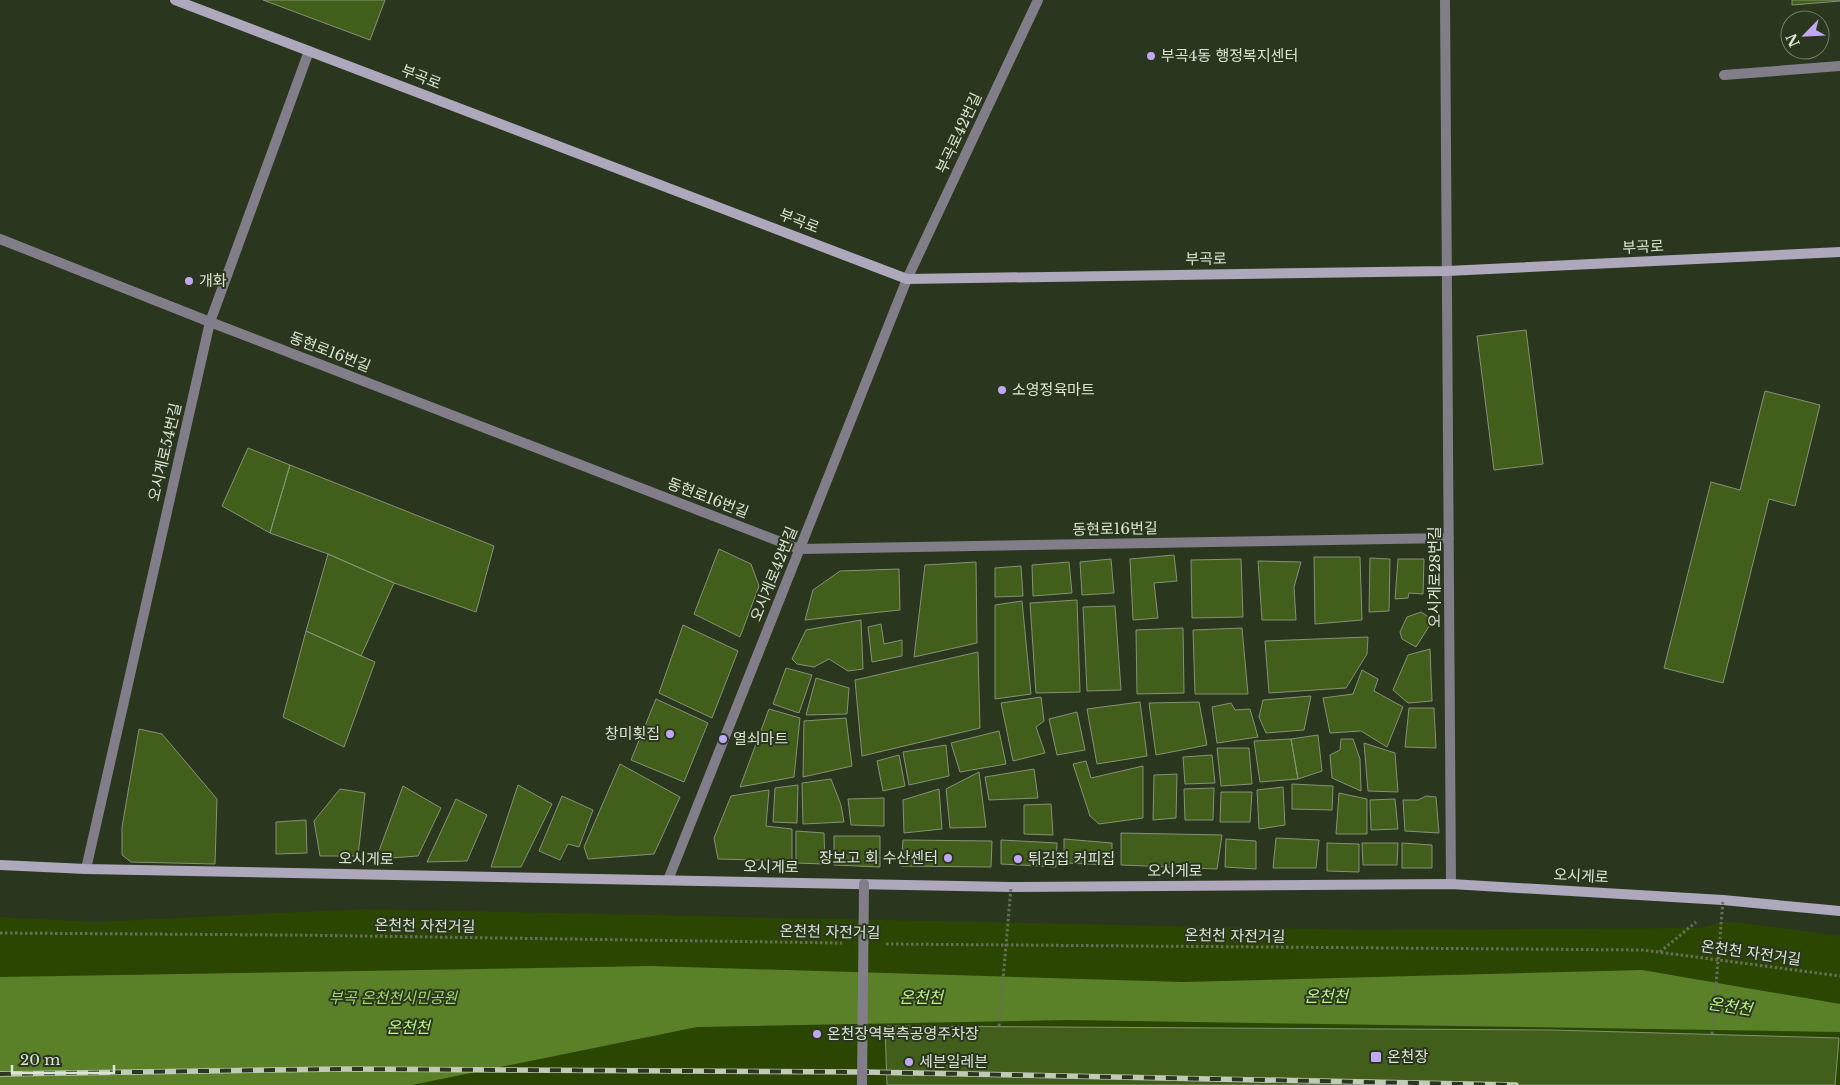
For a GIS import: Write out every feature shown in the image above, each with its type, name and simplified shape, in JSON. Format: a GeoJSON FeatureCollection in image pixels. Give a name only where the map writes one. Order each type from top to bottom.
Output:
{"type":"FeatureCollection","features":[{"type":"Feature","properties":{"kind":"main road","name":"부곡로"},"geometry":{"type":"LineString","coordinates":[[175,0],[907,278],[1447,271],[1840,252]]}},
{"type":"Feature","properties":{"kind":"main road","name":"오시게로"},"geometry":{"type":"LineString","coordinates":[[0,865],[86,870],[1011,887],[1451,884],[1840,911]]}},
{"type":"Feature","properties":{"kind":"street","name":"부곡로42번길"},"geometry":{"type":"LineString","coordinates":[[907,278],[1038,0]]}},
{"type":"Feature","properties":{"kind":"street"},"geometry":{"type":"LineString","coordinates":[[1445,0],[1447,271]]}},
{"type":"Feature","properties":{"kind":"street","name":"오시게로54번길"},"geometry":{"type":"LineString","coordinates":[[86,870],[210,322],[308,51]]}},
{"type":"Feature","properties":{"kind":"street"},"geometry":{"type":"LineString","coordinates":[[1724,75],[1840,66]]}},
{"type":"Feature","properties":{"kind":"street","name":"동현로16번길"},"geometry":{"type":"LineString","coordinates":[[0,239],[210,322],[800,549],[1449,538]]}},
{"type":"Feature","properties":{"kind":"street","name":"오시게로28번길"},"geometry":{"type":"LineString","coordinates":[[1447,271],[1451,884]]}},
{"type":"Feature","properties":{"kind":"street","name":"오시게로42번길"},"geometry":{"type":"LineString","coordinates":[[668,880],[907,278]]}},
{"type":"Feature","properties":{"kind":"street"},"geometry":{"type":"LineString","coordinates":[[862,1085],[864,884]]}},
{"type":"Feature","properties":{"kind":"path"},"geometry":{"type":"LineString","coordinates":[[999,1026],[1011,887]]}},
{"type":"Feature","properties":{"kind":"path"},"geometry":{"type":"LineString","coordinates":[[1712,1034],[1720,903]]}},
{"type":"Feature","properties":{"kind":"path","name":"온천천 자전거길"},"geometry":{"type":"LineString","coordinates":[[1660,952],[1702,917]]}},
{"type":"Feature","properties":{"kind":"path","name":"온천천 자전거길"},"geometry":{"type":"LineString","coordinates":[[0,934],[282,935],[852,943]]}},
{"type":"Feature","properties":{"kind":"path","name":"온천천 자전거길"},"geometry":{"type":"LineString","coordinates":[[881,944],[1624,950],[1660,952],[1840,976]]}},
{"type":"Feature","properties":{"kind":"green space","name":"부곡 온천천시민공원"},"geometry":{"type":"Polygon","coordinates":[[[362,909],[1362,930],[1701,928],[1722,922],[1744,923],[1840,936],[1840,1085],[0,1085],[0,917],[95,922],[362,909]]]}},
{"type":"Feature","properties":{"kind":"water","name":"온천천"},"geometry":{"type":"Polygon","coordinates":[[[651,966],[1183,982],[1642,970],[1840,1004],[1840,1032],[1068,1020],[697,1027],[412,1085],[0,1085],[0,977],[651,966]]]}},
{"type":"Feature","properties":{"kind":"building"},"geometry":{"type":"Polygon","coordinates":[[[263,0],[385,0],[370,40],[263,0]]]}},
{"type":"Feature","properties":{"kind":"building"},"geometry":{"type":"Polygon","coordinates":[[[1792,0],[1840,0],[1840,1],[1792,5],[1792,0]]]}},
{"type":"Feature","properties":{"kind":"building"},"geometry":{"type":"Polygon","coordinates":[[[1526,330],[1543,464],[1494,470],[1477,336],[1526,330]]]}},
{"type":"Feature","properties":{"kind":"building"},"geometry":{"type":"Polygon","coordinates":[[[1765,391],[1820,405],[1795,506],[1769,499],[1723,683],[1664,668],[1711,482],[1740,490],[1765,391]]]}},
{"type":"Feature","properties":{"kind":"building"},"geometry":{"type":"Polygon","coordinates":[[[248,448],[290,465],[270,533],[222,506],[248,448]]]}},
{"type":"Feature","properties":{"kind":"building"},"geometry":{"type":"Polygon","coordinates":[[[290,465],[494,546],[476,612],[394,583],[328,554],[270,533],[290,465]]]}},
{"type":"Feature","properties":{"kind":"building"},"geometry":{"type":"Polygon","coordinates":[[[719,549],[751,564],[759,586],[740,637],[694,614],[719,549]]]}},
{"type":"Feature","properties":{"kind":"building"},"geometry":{"type":"Polygon","coordinates":[[[328,554],[394,583],[361,656],[306,631],[328,554]]]}},
{"type":"Feature","properties":{"kind":"building"},"geometry":{"type":"Polygon","coordinates":[[[1174,555],[1177,581],[1154,583],[1158,618],[1133,620],[1130,559],[1174,555]]]}},
{"type":"Feature","properties":{"kind":"building"},"geometry":{"type":"Polygon","coordinates":[[[1314,557],[1360,557],[1362,620],[1315,624],[1314,557]]]}},
{"type":"Feature","properties":{"kind":"building"},"geometry":{"type":"Polygon","coordinates":[[[1370,558],[1390,559],[1389,611],[1369,612],[1370,558]]]}},
{"type":"Feature","properties":{"kind":"building"},"geometry":{"type":"Polygon","coordinates":[[[1111,559],[1114,593],[1082,595],[1080,562],[1111,559]]]}},
{"type":"Feature","properties":{"kind":"building"},"geometry":{"type":"Polygon","coordinates":[[[1241,559],[1243,617],[1192,618],[1191,560],[1241,559]]]}},
{"type":"Feature","properties":{"kind":"building"},"geometry":{"type":"Polygon","coordinates":[[[1398,559],[1424,559],[1423,594],[1409,593],[1408,598],[1395,599],[1398,559]]]}},
{"type":"Feature","properties":{"kind":"building"},"geometry":{"type":"Polygon","coordinates":[[[1258,561],[1301,562],[1294,587],[1296,620],[1262,620],[1258,561]]]}},
{"type":"Feature","properties":{"kind":"building"},"geometry":{"type":"Polygon","coordinates":[[[976,562],[977,643],[914,657],[925,565],[976,562]]]}},
{"type":"Feature","properties":{"kind":"building"},"geometry":{"type":"Polygon","coordinates":[[[1069,562],[1072,593],[1033,596],[1032,565],[1069,562]]]}},
{"type":"Feature","properties":{"kind":"building"},"geometry":{"type":"Polygon","coordinates":[[[1021,566],[1023,596],[995,597],[995,568],[1021,566]]]}},
{"type":"Feature","properties":{"kind":"building"},"geometry":{"type":"Polygon","coordinates":[[[899,569],[900,610],[805,620],[813,590],[840,571],[899,569]]]}},
{"type":"Feature","properties":{"kind":"building"},"geometry":{"type":"Polygon","coordinates":[[[1077,600],[1080,692],[1036,693],[1030,603],[1077,600]]]}},
{"type":"Feature","properties":{"kind":"building"},"geometry":{"type":"Polygon","coordinates":[[[1022,601],[1031,694],[995,699],[995,605],[1022,601]]]}},
{"type":"Feature","properties":{"kind":"building"},"geometry":{"type":"Polygon","coordinates":[[[1115,606],[1121,690],[1087,691],[1083,607],[1115,606]]]}},
{"type":"Feature","properties":{"kind":"building"},"geometry":{"type":"Polygon","coordinates":[[[1421,612],[1433,620],[1416,647],[1402,639],[1400,632],[1407,617],[1421,612]]]}},
{"type":"Feature","properties":{"kind":"building"},"geometry":{"type":"Polygon","coordinates":[[[861,620],[863,669],[848,671],[829,659],[814,667],[797,664],[792,659],[806,630],[861,620]]]}},
{"type":"Feature","properties":{"kind":"building"},"geometry":{"type":"Polygon","coordinates":[[[881,624],[884,644],[902,640],[902,656],[872,662],[868,627],[881,624]]]}},
{"type":"Feature","properties":{"kind":"building"},"geometry":{"type":"Polygon","coordinates":[[[683,625],[738,651],[712,718],[659,693],[683,625]]]}},
{"type":"Feature","properties":{"kind":"building"},"geometry":{"type":"Polygon","coordinates":[[[1183,628],[1184,693],[1137,694],[1136,630],[1183,628]]]}},
{"type":"Feature","properties":{"kind":"building"},"geometry":{"type":"Polygon","coordinates":[[[1242,628],[1248,694],[1195,694],[1193,630],[1242,628]]]}},
{"type":"Feature","properties":{"kind":"building"},"geometry":{"type":"Polygon","coordinates":[[[306,631],[375,662],[344,747],[283,717],[306,631]]]}},
{"type":"Feature","properties":{"kind":"building"},"geometry":{"type":"Polygon","coordinates":[[[1368,637],[1367,654],[1346,688],[1269,693],[1265,641],[1368,637]]]}},
{"type":"Feature","properties":{"kind":"building"},"geometry":{"type":"Polygon","coordinates":[[[1430,649],[1432,701],[1408,703],[1393,690],[1408,655],[1430,649]]]}},
{"type":"Feature","properties":{"kind":"building"},"geometry":{"type":"Polygon","coordinates":[[[978,652],[980,728],[862,756],[855,680],[978,652]]]}},
{"type":"Feature","properties":{"kind":"building"},"geometry":{"type":"Polygon","coordinates":[[[786,668],[812,675],[799,713],[773,704],[786,668]]]}},
{"type":"Feature","properties":{"kind":"building"},"geometry":{"type":"Polygon","coordinates":[[[1362,670],[1378,679],[1374,691],[1403,707],[1387,747],[1361,731],[1330,733],[1323,698],[1353,694],[1362,670]]]}},
{"type":"Feature","properties":{"kind":"building"},"geometry":{"type":"Polygon","coordinates":[[[816,678],[849,688],[847,714],[806,715],[816,678]]]}},
{"type":"Feature","properties":{"kind":"building"},"geometry":{"type":"Polygon","coordinates":[[[1311,696],[1304,730],[1266,733],[1259,717],[1263,700],[1311,696]]]}},
{"type":"Feature","properties":{"kind":"building"},"geometry":{"type":"Polygon","coordinates":[[[1041,697],[1044,721],[1036,727],[1045,753],[1013,761],[1001,703],[1041,697]]]}},
{"type":"Feature","properties":{"kind":"building"},"geometry":{"type":"Polygon","coordinates":[[[656,699],[708,723],[684,782],[631,760],[656,699]]]}},
{"type":"Feature","properties":{"kind":"building"},"geometry":{"type":"Polygon","coordinates":[[[1140,702],[1147,756],[1097,764],[1087,709],[1140,702]]]}},
{"type":"Feature","properties":{"kind":"building"},"geometry":{"type":"Polygon","coordinates":[[[1199,702],[1207,745],[1156,755],[1149,703],[1199,702]]]}},
{"type":"Feature","properties":{"kind":"building"},"geometry":{"type":"Polygon","coordinates":[[[1231,703],[1235,710],[1250,709],[1258,737],[1217,743],[1212,707],[1231,703]]]}},
{"type":"Feature","properties":{"kind":"building"},"geometry":{"type":"Polygon","coordinates":[[[1409,708],[1434,708],[1436,748],[1405,747],[1409,708]]]}},
{"type":"Feature","properties":{"kind":"building"},"geometry":{"type":"Polygon","coordinates":[[[769,709],[800,718],[794,777],[740,787],[769,709]]]}},
{"type":"Feature","properties":{"kind":"building"},"geometry":{"type":"Polygon","coordinates":[[[1077,712],[1085,750],[1057,755],[1049,719],[1077,712]]]}},
{"type":"Feature","properties":{"kind":"building"},"geometry":{"type":"Polygon","coordinates":[[[846,718],[852,766],[803,777],[804,721],[846,718]]]}},
{"type":"Feature","properties":{"kind":"building"},"geometry":{"type":"Polygon","coordinates":[[[139,729],[162,734],[217,799],[215,864],[131,862],[122,855],[122,827],[139,729]]]}},
{"type":"Feature","properties":{"kind":"building"},"geometry":{"type":"Polygon","coordinates":[[[999,731],[1006,764],[960,772],[951,743],[999,731]]]}},
{"type":"Feature","properties":{"kind":"building"},"geometry":{"type":"Polygon","coordinates":[[[1318,735],[1322,771],[1298,779],[1291,739],[1318,735]]]}},
{"type":"Feature","properties":{"kind":"building"},"geometry":{"type":"Polygon","coordinates":[[[1291,739],[1298,779],[1260,782],[1254,741],[1291,739]]]}},
{"type":"Feature","properties":{"kind":"building"},"geometry":{"type":"Polygon","coordinates":[[[1341,739],[1353,739],[1360,759],[1361,791],[1332,778],[1330,755],[1340,750],[1341,739]]]}},
{"type":"Feature","properties":{"kind":"building"},"geometry":{"type":"Polygon","coordinates":[[[1364,743],[1395,753],[1398,792],[1368,791],[1364,743]]]}},
{"type":"Feature","properties":{"kind":"building"},"geometry":{"type":"Polygon","coordinates":[[[946,745],[949,776],[909,785],[903,752],[946,745]]]}},
{"type":"Feature","properties":{"kind":"building"},"geometry":{"type":"Polygon","coordinates":[[[1217,748],[1249,748],[1252,784],[1221,786],[1217,748]]]}},
{"type":"Feature","properties":{"kind":"building"},"geometry":{"type":"Polygon","coordinates":[[[899,755],[905,786],[883,791],[877,761],[899,755]]]}},
{"type":"Feature","properties":{"kind":"building"},"geometry":{"type":"Polygon","coordinates":[[[1212,755],[1215,783],[1185,784],[1183,757],[1212,755]]]}},
{"type":"Feature","properties":{"kind":"building"},"geometry":{"type":"Polygon","coordinates":[[[1086,761],[1091,778],[1143,766],[1143,818],[1099,824],[1090,816],[1073,764],[1086,761]]]}},
{"type":"Feature","properties":{"kind":"building"},"geometry":{"type":"Polygon","coordinates":[[[620,764],[680,797],[654,854],[588,859],[584,847],[620,764]]]}},
{"type":"Feature","properties":{"kind":"building"},"geometry":{"type":"Polygon","coordinates":[[[1034,769],[1038,798],[989,800],[985,777],[1034,769]]]}},
{"type":"Feature","properties":{"kind":"building"},"geometry":{"type":"Polygon","coordinates":[[[979,772],[986,827],[950,828],[946,789],[979,772]]]}},
{"type":"Feature","properties":{"kind":"building"},"geometry":{"type":"Polygon","coordinates":[[[1177,774],[1176,818],[1153,820],[1154,775],[1177,774]]]}},
{"type":"Feature","properties":{"kind":"building"},"geometry":{"type":"Polygon","coordinates":[[[831,779],[841,805],[844,822],[803,824],[802,783],[831,779]]]}},
{"type":"Feature","properties":{"kind":"building"},"geometry":{"type":"Polygon","coordinates":[[[1292,784],[1333,786],[1332,810],[1292,809],[1292,784]]]}},
{"type":"Feature","properties":{"kind":"building"},"geometry":{"type":"Polygon","coordinates":[[[518,785],[552,804],[521,867],[491,867],[518,785]]]}},
{"type":"Feature","properties":{"kind":"building"},"geometry":{"type":"Polygon","coordinates":[[[798,785],[797,823],[773,822],[775,788],[798,785]]]}},
{"type":"Feature","properties":{"kind":"building"},"geometry":{"type":"Polygon","coordinates":[[[403,786],[441,808],[418,856],[376,859],[403,786]]]}},
{"type":"Feature","properties":{"kind":"building"},"geometry":{"type":"Polygon","coordinates":[[[1283,787],[1285,825],[1259,829],[1257,790],[1283,787]]]}},
{"type":"Feature","properties":{"kind":"building"},"geometry":{"type":"Polygon","coordinates":[[[1214,788],[1213,820],[1185,820],[1184,789],[1214,788]]]}},
{"type":"Feature","properties":{"kind":"building"},"geometry":{"type":"Polygon","coordinates":[[[340,789],[365,793],[358,856],[320,856],[314,821],[340,789]]]}},
{"type":"Feature","properties":{"kind":"building"},"geometry":{"type":"Polygon","coordinates":[[[939,789],[942,829],[904,833],[903,800],[939,789]]]}},
{"type":"Feature","properties":{"kind":"building"},"geometry":{"type":"Polygon","coordinates":[[[769,790],[766,826],[792,829],[792,861],[718,859],[714,838],[731,796],[769,790]]]}},
{"type":"Feature","properties":{"kind":"building"},"geometry":{"type":"Polygon","coordinates":[[[1221,792],[1252,792],[1250,822],[1220,822],[1221,792]]]}},
{"type":"Feature","properties":{"kind":"building"},"geometry":{"type":"Polygon","coordinates":[[[1339,793],[1367,799],[1367,834],[1336,834],[1339,793]]]}},
{"type":"Feature","properties":{"kind":"building"},"geometry":{"type":"Polygon","coordinates":[[[562,796],[593,810],[579,847],[568,844],[560,860],[539,851],[562,796]]]}},
{"type":"Feature","properties":{"kind":"building"},"geometry":{"type":"Polygon","coordinates":[[[1426,796],[1436,797],[1439,833],[1405,831],[1403,800],[1418,800],[1426,796]]]}},
{"type":"Feature","properties":{"kind":"building"},"geometry":{"type":"Polygon","coordinates":[[[884,798],[884,826],[851,825],[848,799],[884,798]]]}},
{"type":"Feature","properties":{"kind":"building"},"geometry":{"type":"Polygon","coordinates":[[[456,799],[487,815],[467,861],[427,862],[456,799]]]}},
{"type":"Feature","properties":{"kind":"building"},"geometry":{"type":"Polygon","coordinates":[[[1395,799],[1398,829],[1371,830],[1370,800],[1395,799]]]}},
{"type":"Feature","properties":{"kind":"building"},"geometry":{"type":"Polygon","coordinates":[[[1051,804],[1053,835],[1024,834],[1024,805],[1051,804]]]}},
{"type":"Feature","properties":{"kind":"building"},"geometry":{"type":"Polygon","coordinates":[[[306,820],[307,853],[276,854],[276,822],[306,820]]]}},
{"type":"Feature","properties":{"kind":"building"},"geometry":{"type":"Polygon","coordinates":[[[796,831],[824,833],[825,864],[796,863],[796,831]]]}},
{"type":"Feature","properties":{"kind":"building"},"geometry":{"type":"Polygon","coordinates":[[[1121,833],[1222,835],[1217,869],[1121,865],[1121,833]]]}},
{"type":"Feature","properties":{"kind":"building"},"geometry":{"type":"Polygon","coordinates":[[[834,836],[880,836],[880,867],[834,865],[834,836]]]}},
{"type":"Feature","properties":{"kind":"building"},"geometry":{"type":"Polygon","coordinates":[[[1276,838],[1319,840],[1316,868],[1273,868],[1276,838]]]}},
{"type":"Feature","properties":{"kind":"building"},"geometry":{"type":"Polygon","coordinates":[[[1064,839],[1112,843],[1112,865],[1064,863],[1064,839]]]}},
{"type":"Feature","properties":{"kind":"building"},"geometry":{"type":"Polygon","coordinates":[[[1226,839],[1256,841],[1256,869],[1225,867],[1226,839]]]}},
{"type":"Feature","properties":{"kind":"building"},"geometry":{"type":"Polygon","coordinates":[[[903,840],[992,841],[991,867],[901,866],[903,840]]]}},
{"type":"Feature","properties":{"kind":"building"},"geometry":{"type":"Polygon","coordinates":[[[1001,840],[1057,843],[1056,867],[1001,864],[1001,840]]]}},
{"type":"Feature","properties":{"kind":"building"},"geometry":{"type":"Polygon","coordinates":[[[1327,843],[1359,844],[1359,872],[1327,871],[1327,843]]]}},
{"type":"Feature","properties":{"kind":"building"},"geometry":{"type":"Polygon","coordinates":[[[1362,843],[1398,843],[1397,865],[1363,865],[1362,843]]]}},
{"type":"Feature","properties":{"kind":"building"},"geometry":{"type":"Polygon","coordinates":[[[1402,843],[1432,845],[1432,868],[1402,868],[1402,843]]]}},
{"type":"Feature","properties":{"kind":"building"},"geometry":{"type":"Polygon","coordinates":[[[885,1026],[1552,1030],[1839,1038],[1835,1085],[887,1085],[885,1026]]]}},
{"type":"Feature","properties":{"kind":"railway"},"geometry":{"type":"LineString","coordinates":[[0,1074],[342,1069],[864,1072],[1516,1085]]}},
{"type":"Feature","properties":{"kind":"place","name":"부곡4동 행정복지센터"},"geometry":{"type":"Point","coordinates":[1151,56]}},
{"type":"Feature","properties":{"kind":"place","name":"개화"},"geometry":{"type":"Point","coordinates":[189,281]}},
{"type":"Feature","properties":{"kind":"place","name":"소영정육마트"},"geometry":{"type":"Point","coordinates":[1002,390]}},
{"type":"Feature","properties":{"kind":"place","name":"창미횟집"},"geometry":{"type":"Point","coordinates":[670,734]}},
{"type":"Feature","properties":{"kind":"place","name":"열쇠마트"},"geometry":{"type":"Point","coordinates":[723,739]}},
{"type":"Feature","properties":{"kind":"place","name":"장보고 회 수산센터"},"geometry":{"type":"Point","coordinates":[948,858]}},
{"type":"Feature","properties":{"kind":"place","name":"튀김집 커피집"},"geometry":{"type":"Point","coordinates":[1018,859]}},
{"type":"Feature","properties":{"kind":"place","name":"온천장역북측공영주차장"},"geometry":{"type":"Point","coordinates":[817,1034]}},
{"type":"Feature","properties":{"kind":"place","name":"온천장"},"geometry":{"type":"Point","coordinates":[1376,1057]}},
{"type":"Feature","properties":{"kind":"place","name":"세븐일레븐"},"geometry":{"type":"Point","coordinates":[909,1062]}}]}
